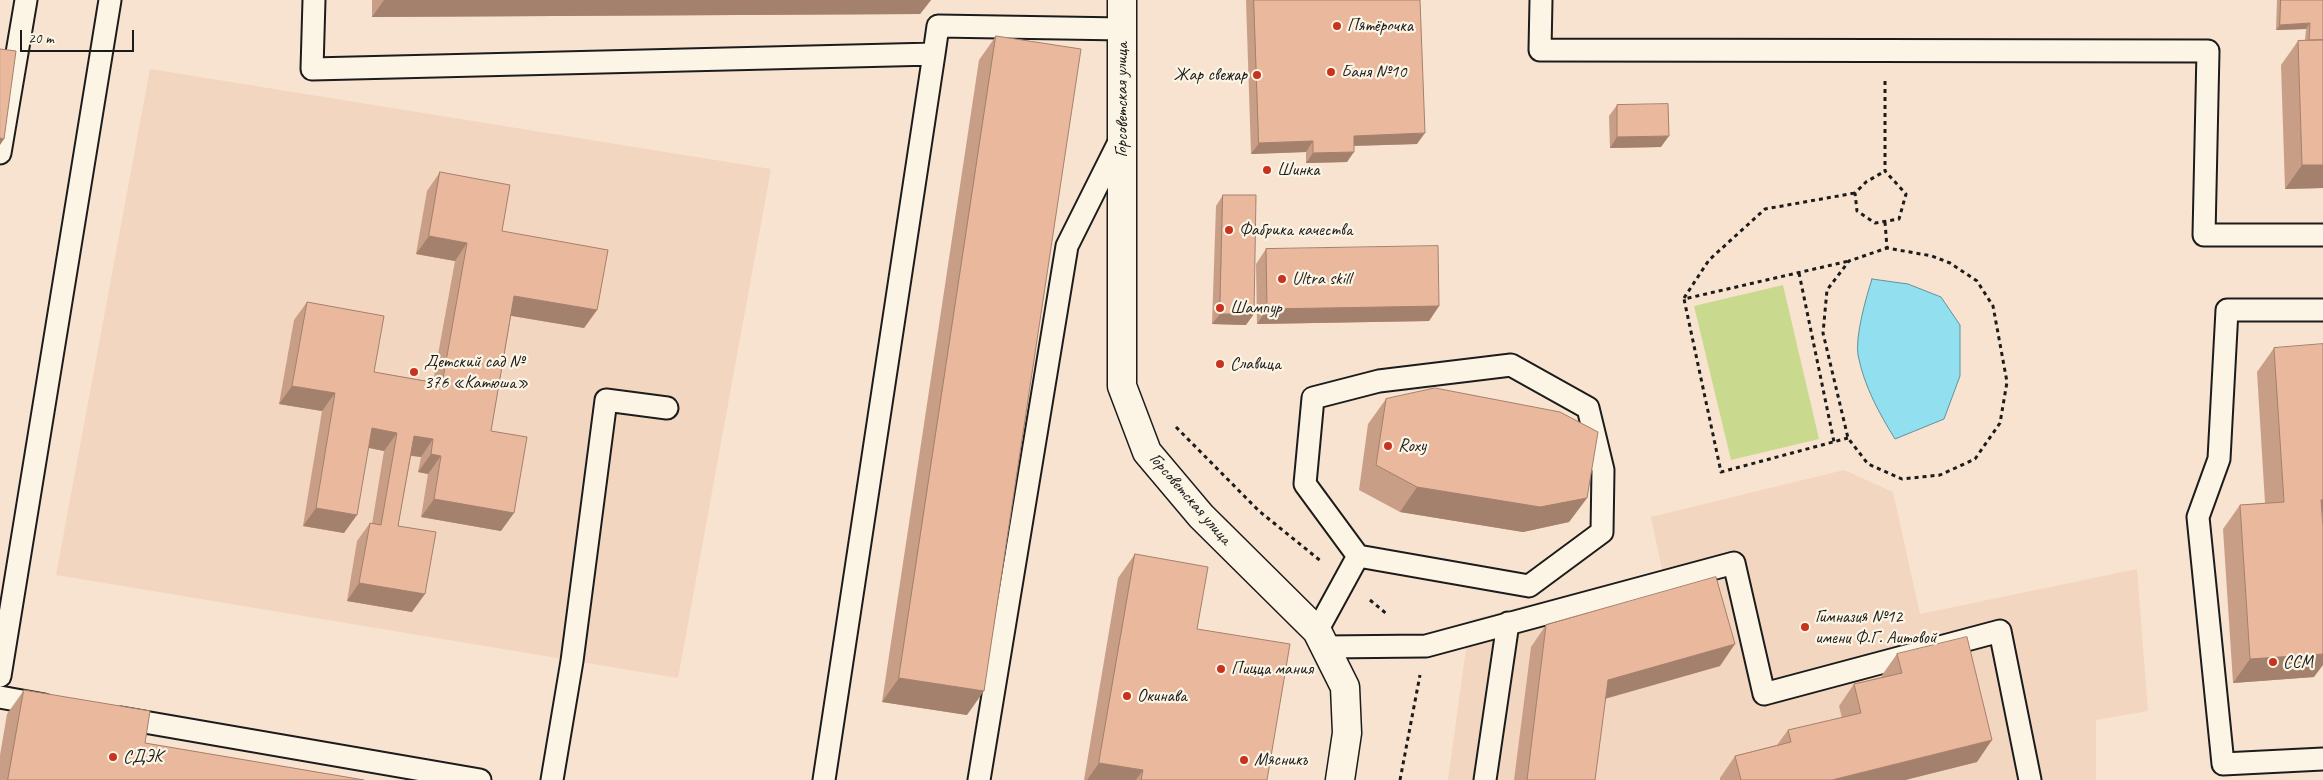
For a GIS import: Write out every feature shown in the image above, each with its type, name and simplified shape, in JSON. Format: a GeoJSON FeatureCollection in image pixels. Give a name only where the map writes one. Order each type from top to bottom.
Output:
{"type":"FeatureCollection","features":[{"type":"Feature","properties":{"kind":"street","name":"Горсоветская улица"},"geometry":{"type":"LineString","coordinates":[[1122,0],[1122,386],[1147,452],[1201,516],[1321,639],[1345,687],[1347,732],[1340,780]]}},
{"type":"Feature","properties":{"kind":"lane"},"geometry":{"type":"LineString","coordinates":[[0,153],[26,0]]}},
{"type":"Feature","properties":{"kind":"lane"},"geometry":{"type":"LineString","coordinates":[[0,676],[110,0]]}},
{"type":"Feature","properties":{"kind":"lane"},"geometry":{"type":"LineString","coordinates":[[314,0],[312,69],[934,54]]}},
{"type":"Feature","properties":{"kind":"lane"},"geometry":{"type":"LineString","coordinates":[[1541,0],[1540,50],[2208,51],[2204,235],[2323,235]]}},
{"type":"Feature","properties":{"kind":"lane"},"geometry":{"type":"LineString","coordinates":[[824,780],[938,26],[1122,29]]}},
{"type":"Feature","properties":{"kind":"lane"},"geometry":{"type":"LineString","coordinates":[[979,780],[1067,246],[1122,136]]}},
{"type":"Feature","properties":{"kind":"lane"},"geometry":{"type":"LineString","coordinates":[[2323,310],[2227,310],[2219,459],[2198,517],[2223,772],[2323,759]]}},
{"type":"Feature","properties":{"kind":"lane"},"geometry":{"type":"LineString","coordinates":[[1511,365],[1588,408],[1603,470],[1602,532],[1529,586],[1358,556],[1304,484],[1313,398],[1379,381],[1511,365]]}},
{"type":"Feature","properties":{"kind":"lane"},"geometry":{"type":"LineString","coordinates":[[552,780],[572,661],[606,400],[667,408]]}},
{"type":"Feature","properties":{"kind":"lane"},"geometry":{"type":"LineString","coordinates":[[1358,556],[1345,580],[1321,639],[1426,646],[1734,563],[1764,694],[2000,631],[2030,780]]}},
{"type":"Feature","properties":{"kind":"lane"},"geometry":{"type":"LineString","coordinates":[[1485,780],[1508,623]]}},
{"type":"Feature","properties":{"kind":"lane"},"geometry":{"type":"LineString","coordinates":[[0,697],[62,708]]}},
{"type":"Feature","properties":{"kind":"lane"},"geometry":{"type":"LineString","coordinates":[[99,714],[480,780]]}},
{"type":"Feature","properties":{"kind":"path"},"geometry":{"type":"LineString","coordinates":[[1855,193],[1857,211],[1874,223],[1899,220],[1906,194],[1885,171],[1884,50]]}},
{"type":"Feature","properties":{"kind":"path"},"geometry":{"type":"LineString","coordinates":[[1848,438],[1722,472],[1684,299],[1709,260],[1766,209],[1855,193],[1866,182],[1885,171]]}},
{"type":"Feature","properties":{"kind":"path"},"geometry":{"type":"LineString","coordinates":[[1885,222],[1887,248]]}},
{"type":"Feature","properties":{"kind":"path"},"geometry":{"type":"LineString","coordinates":[[1684,299],[1849,261],[1887,248],[1932,256],[1950,263],[1977,281],[1993,306],[2007,382],[2000,423],[1975,459],[1940,475],[1902,479],[1868,464],[1848,438],[1824,333],[1826,290],[1849,261]]}},
{"type":"Feature","properties":{"kind":"path"},"geometry":{"type":"LineString","coordinates":[[1798,273],[1834,442]]}},
{"type":"Feature","properties":{"kind":"path"},"geometry":{"type":"LineString","coordinates":[[1173,420],[1176,428],[1259,511],[1426,646],[1400,780]]}},
{"type":"Feature","properties":{"kind":"shaded area","name":"Детский сад № 376 «Катюша»"},"geometry":{"type":"Polygon","coordinates":[[[150,69],[771,169],[678,678],[56,575],[150,69]]]}},
{"type":"Feature","properties":{"kind":"shaded area","name":"Гимназия №12 имени Ф.Г. Аитовой"},"geometry":{"type":"Polygon","coordinates":[[[1844,470],[1893,492],[1920,614],[2137,569],[2148,711],[2096,720],[2096,780],[1448,780],[1470,620],[1662,570],[1651,517],[1844,470]]]}},
{"type":"Feature","properties":{"kind":"green space"},"geometry":{"type":"Polygon","coordinates":[[[1783,285],[1819,439],[1731,460],[1694,306],[1783,285]]]}},
{"type":"Feature","properties":{"kind":"water"},"geometry":{"type":"Polygon","coordinates":[[[1872,279],[1908,284],[1941,297],[1960,325],[1960,376],[1944,419],[1895,439],[1873,399],[1864,378],[1858,355],[1858,338],[1864,306],[1872,279]]]}},
{"type":"Feature","properties":{"kind":"building","name":"Баня №10"},"geometry":{"type":"Polygon","coordinates":[[[1254,0],[1420,0],[1425,133],[1354,136],[1354,152],[1313,153],[1313,141],[1259,143],[1254,0]]]}},
{"type":"Feature","properties":{"kind":"building"},"geometry":{"type":"Polygon","coordinates":[[[2281,0],[2323,0],[2323,40],[2309,40],[2310,23],[2280,25],[2281,0]]]}},
{"type":"Feature","properties":{"kind":"building"},"geometry":{"type":"Polygon","coordinates":[[[996,36],[1081,49],[984,691],[899,678],[996,36]]]}},
{"type":"Feature","properties":{"kind":"building"},"geometry":{"type":"Polygon","coordinates":[[[2323,40],[2323,165],[2302,165],[2298,41],[2323,40]]]}},
{"type":"Feature","properties":{"kind":"building"},"geometry":{"type":"Polygon","coordinates":[[[0,49],[16,51],[4,139],[0,138],[0,49]]]}},
{"type":"Feature","properties":{"kind":"building"},"geometry":{"type":"Polygon","coordinates":[[[1668,104],[1669,136],[1617,137],[1617,105],[1668,104]]]}},
{"type":"Feature","properties":{"kind":"building"},"geometry":{"type":"Polygon","coordinates":[[[440,172],[510,185],[502,231],[608,250],[597,310],[514,296],[491,431],[527,437],[514,513],[434,499],[441,456],[431,454],[433,439],[414,436],[398,526],[436,532],[425,594],[359,583],[370,523],[381,525],[397,433],[372,428],[357,515],[316,508],[335,393],[292,386],[307,302],[384,316],[374,372],[442,384],[467,243],[429,236],[440,172]]]}},
{"type":"Feature","properties":{"kind":"building"},"geometry":{"type":"Polygon","coordinates":[[[1223,195],[1256,195],[1254,314],[1220,314],[1223,195]]]}},
{"type":"Feature","properties":{"kind":"building"},"geometry":{"type":"Polygon","coordinates":[[[1438,246],[1439,306],[1267,309],[1266,249],[1438,246]]]}},
{"type":"Feature","properties":{"kind":"building"},"geometry":{"type":"Polygon","coordinates":[[[2323,344],[2323,500],[2321,500],[2323,527],[2323,654],[2250,659],[2240,505],[2284,502],[2274,348],[2323,344]]]}},
{"type":"Feature","properties":{"kind":"building"},"geometry":{"type":"Polygon","coordinates":[[[1435,388],[1560,412],[1598,432],[1587,498],[1540,507],[1417,487],[1376,465],[1386,399],[1435,388]]]}},
{"type":"Feature","properties":{"kind":"building"},"geometry":{"type":"Polygon","coordinates":[[[1135,554],[1208,567],[1197,629],[1290,644],[1267,780],[1141,780],[1143,770],[1099,763],[1135,554]]]}},
{"type":"Feature","properties":{"kind":"building"},"geometry":{"type":"Polygon","coordinates":[[[1716,577],[1735,644],[1608,680],[1595,780],[1527,780],[1546,625],[1716,577]]]}},
{"type":"Feature","properties":{"kind":"building"},"geometry":{"type":"Polygon","coordinates":[[[1967,637],[1992,740],[1832,780],[1741,780],[1735,756],[1791,742],[1788,730],[1861,713],[1854,684],[1902,673],[1897,654],[1967,637]]]}},
{"type":"Feature","properties":{"kind":"building"},"geometry":{"type":"Polygon","coordinates":[[[24,690],[150,711],[145,743],[364,780],[8,780],[24,690]]]}},
{"type":"Feature","properties":{"kind":"place","name":"Пятёрочка"},"geometry":{"type":"Point","coordinates":[1337,26]}},
{"type":"Feature","properties":{"kind":"place","name":"Баня №10"},"geometry":{"type":"Point","coordinates":[1331,72]}},
{"type":"Feature","properties":{"kind":"place","name":"Жар свежар"},"geometry":{"type":"Point","coordinates":[1257,75]}},
{"type":"Feature","properties":{"kind":"place","name":"Шинка"},"geometry":{"type":"Point","coordinates":[1267,170]}},
{"type":"Feature","properties":{"kind":"place","name":"Фабрика качества"},"geometry":{"type":"Point","coordinates":[1229,230]}},
{"type":"Feature","properties":{"kind":"place","name":"Ultra skill"},"geometry":{"type":"Point","coordinates":[1282,279]}},
{"type":"Feature","properties":{"kind":"place","name":"Шампур"},"geometry":{"type":"Point","coordinates":[1220,308]}},
{"type":"Feature","properties":{"kind":"place","name":"Славица"},"geometry":{"type":"Point","coordinates":[1220,364]}},
{"type":"Feature","properties":{"kind":"place","name":"Детский сад № 376 «Катюша»"},"geometry":{"type":"Point","coordinates":[414,372]}},
{"type":"Feature","properties":{"kind":"place","name":"Roxy"},"geometry":{"type":"Point","coordinates":[1388,446]}},
{"type":"Feature","properties":{"kind":"place","name":"Гимназия №12 имени Ф.Г. Аитовой"},"geometry":{"type":"Point","coordinates":[1805,627]}},
{"type":"Feature","properties":{"kind":"place","name":"ССМ"},"geometry":{"type":"Point","coordinates":[2273,662]}},
{"type":"Feature","properties":{"kind":"place","name":"Пицца мания"},"geometry":{"type":"Point","coordinates":[1221,669]}},
{"type":"Feature","properties":{"kind":"place","name":"Окинава"},"geometry":{"type":"Point","coordinates":[1127,696]}},
{"type":"Feature","properties":{"kind":"place","name":"СДЭК"},"geometry":{"type":"Point","coordinates":[113,757]}},
{"type":"Feature","properties":{"kind":"place","name":"Мясникъ"},"geometry":{"type":"Point","coordinates":[1244,760]}}]}
